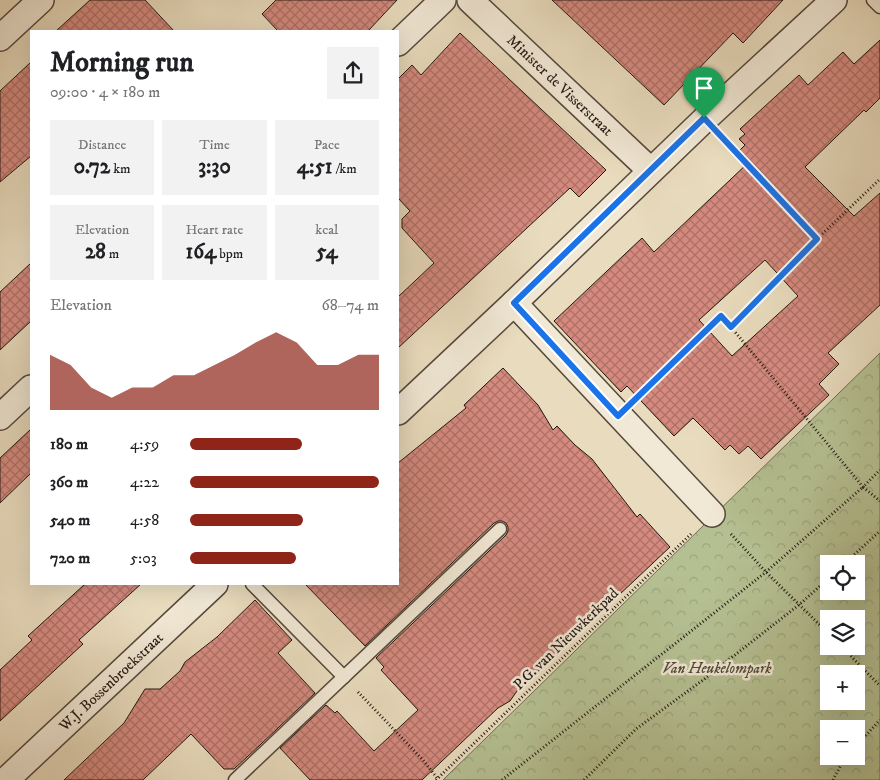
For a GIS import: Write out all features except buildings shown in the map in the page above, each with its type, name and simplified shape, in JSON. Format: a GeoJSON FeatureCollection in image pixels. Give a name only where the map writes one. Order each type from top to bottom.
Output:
{"type":"FeatureCollection","features":[{"type":"Feature","properties":{"kind":"street"},"geometry":{"type":"LineString","coordinates":[[0,38],[41,0]]}},
{"type":"Feature","properties":{"kind":"street"},"geometry":{"type":"LineString","coordinates":[[399,42],[443,0]]}},
{"type":"Feature","properties":{"kind":"street","name":"Minister de Visserstraat"},"geometry":{"type":"LineString","coordinates":[[470,0],[650,170]]}},
{"type":"Feature","properties":{"kind":"street"},"geometry":{"type":"LineString","coordinates":[[399,411],[514,303],[704,118],[834,0]]}},
{"type":"Feature","properties":{"kind":"street"},"geometry":{"type":"LineString","coordinates":[[514,303],[712,514]]}},
{"type":"Feature","properties":{"kind":"street"},"geometry":{"type":"LineString","coordinates":[[0,417],[30,389]]}},
{"type":"Feature","properties":{"kind":"street","name":"W.J. Bossenbroekstraat"},"geometry":{"type":"LineString","coordinates":[[6,780],[214,585]]}},
{"type":"Feature","properties":{"kind":"lane"},"geometry":{"type":"LineString","coordinates":[[873,0],[880,7]]}},
{"type":"Feature","properties":{"kind":"lane"},"geometry":{"type":"LineString","coordinates":[[235,780],[500,529]]}},
{"type":"Feature","properties":{"kind":"lane"},"geometry":{"type":"LineString","coordinates":[[253,585],[344,677]]}},
{"type":"Feature","properties":{"kind":"path"},"geometry":{"type":"LineString","coordinates":[[704,118],[817,239]]}},
{"type":"Feature","properties":{"kind":"path"},"geometry":{"type":"LineString","coordinates":[[731,327],[817,239],[880,179]]}},
{"type":"Feature","properties":{"kind":"path"},"geometry":{"type":"LineString","coordinates":[[618,416],[721,316],[863,487],[880,501]]}},
{"type":"Feature","properties":{"kind":"path"},"geometry":{"type":"LineString","coordinates":[[502,780],[766,572],[880,470]]}},
{"type":"Feature","properties":{"kind":"path"},"geometry":{"type":"LineString","coordinates":[[712,514],[766,572],[820,625]]}},
{"type":"Feature","properties":{"kind":"path","name":"P.G. van Nieuwkerkpad"},"geometry":{"type":"LineString","coordinates":[[438,780],[712,514]]}},
{"type":"Feature","properties":{"kind":"path"},"geometry":{"type":"LineString","coordinates":[[854,555],[880,531]]}},
{"type":"Feature","properties":{"kind":"path"},"geometry":{"type":"LineString","coordinates":[[584,780],[636,729],[703,680],[820,586]]}},
{"type":"Feature","properties":{"kind":"path"},"geometry":{"type":"LineString","coordinates":[[850,655],[880,686]]}},
{"type":"Feature","properties":{"kind":"path"},"geometry":{"type":"LineString","coordinates":[[344,677],[424,760],[438,780]]}},
{"type":"Feature","properties":{"kind":"path"},"geometry":{"type":"LineString","coordinates":[[865,736],[880,720]]}},
{"type":"Feature","properties":{"kind":"path"},"geometry":{"type":"LineString","coordinates":[[833,780],[841,765]]}},
{"type":"Feature","properties":{"kind":"green space","name":"Van Heukelompark"},"geometry":{"type":"Polygon","coordinates":[[[880,353],[880,780],[443,780],[880,353]]]}},
{"type":"Feature","properties":{"kind":"route"},"geometry":{"type":"LineString","coordinates":[[704,118],[817,239],[731,327],[721,316],[618,416],[514,303],[704,118]]}}]}
